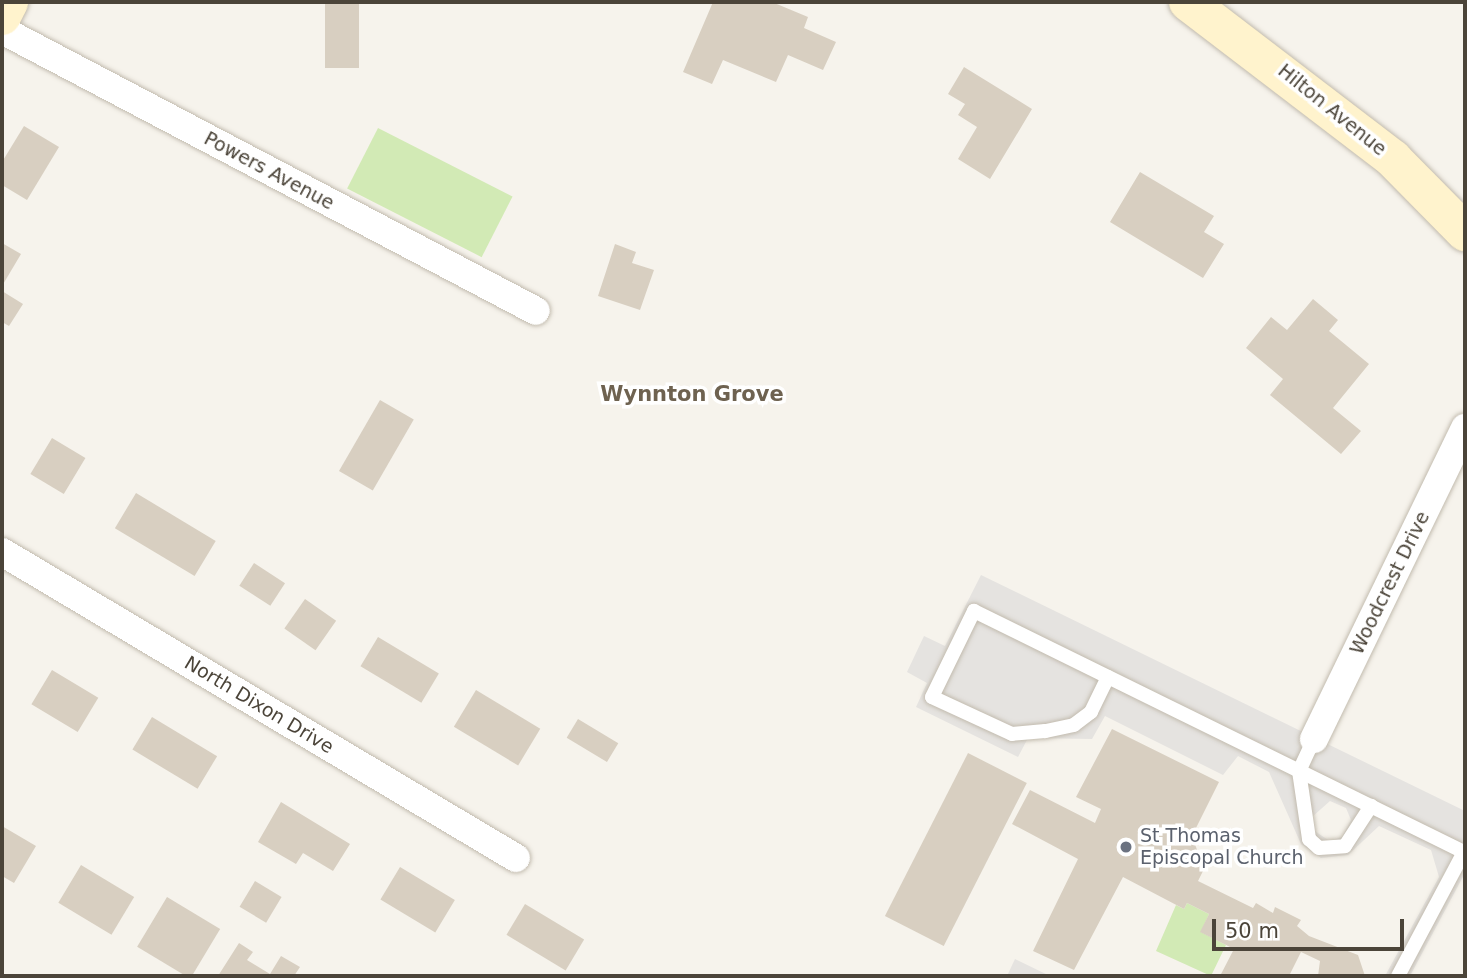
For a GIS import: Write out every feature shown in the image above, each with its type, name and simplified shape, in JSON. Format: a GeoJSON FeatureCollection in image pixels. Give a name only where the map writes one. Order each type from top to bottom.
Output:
{"type":"FeatureCollection","features":[{"type":"Feature","properties":{"kind":"street"},"geometry":{"type":"LineString","coordinates":[[2,16],[9,2]]}},
{"type":"Feature","properties":{"kind":"street","name":"Hilton Avenue"},"geometry":{"type":"LineString","coordinates":[[1188,2],[1382,150],[1465,232]]}},
{"type":"Feature","properties":{"kind":"street","name":"Powers Avenue"},"geometry":{"type":"LineString","coordinates":[[2,30],[536,311]]}},
{"type":"Feature","properties":{"kind":"street","name":"Woodcrest Drive"},"geometry":{"type":"LineString","coordinates":[[1314,739],[1465,428]]}},
{"type":"Feature","properties":{"kind":"street","name":"North Dixon Drive"},"geometry":{"type":"LineString","coordinates":[[2,552],[516,858]]}},
{"type":"Feature","properties":{"kind":"lane"},"geometry":{"type":"LineString","coordinates":[[1108,677],[1091,712],[1074,725],[1045,731],[1012,734],[932,697],[974,611],[1464,852],[1398,976]]}},
{"type":"Feature","properties":{"kind":"lane"},"geometry":{"type":"LineString","coordinates":[[1314,739],[1300,771],[1302,822],[1319,848],[1334,850],[1356,837],[1371,806]]}},
{"type":"Feature","properties":{"kind":"green space"},"geometry":{"type":"Polygon","coordinates":[[[378,128],[513,197],[482,257],[347,189],[378,128]]]}},
{"type":"Feature","properties":{"kind":"green space"},"geometry":{"type":"Polygon","coordinates":[[[1187,903],[1209,914],[1201,932],[1226,945],[1211,976],[1156,951],[1176,905],[1184,909],[1187,903]]]}},
{"type":"Feature","properties":{"kind":"shaded area"},"geometry":{"type":"Polygon","coordinates":[[[981,575],[1465,811],[1465,873],[1410,976],[1385,976],[1439,877],[1431,850],[1379,826],[1348,855],[1321,858],[1301,844],[1269,772],[1238,756],[1223,775],[1105,716],[1092,739],[1028,738],[1018,757],[916,707],[927,683],[907,672],[924,636],[945,646],[981,575]],[[1330,801],[1312,817],[1313,830],[1330,841],[1342,837],[1351,820],[1346,808],[1330,801]]]}},
{"type":"Feature","properties":{"kind":"shaded area"},"geometry":{"type":"Polygon","coordinates":[[[1015,959],[1050,976],[1007,976],[1015,959]]]}},
{"type":"Feature","properties":{"kind":"building"},"geometry":{"type":"Polygon","coordinates":[[[325,2],[359,2],[359,68],[325,68],[325,2]]]}},
{"type":"Feature","properties":{"kind":"building"},"geometry":{"type":"Polygon","coordinates":[[[713,2],[772,2],[808,17],[804,28],[836,42],[823,70],[788,55],[776,82],[723,60],[712,84],[683,72],[713,2]]]}},
{"type":"Feature","properties":{"kind":"building"},"geometry":{"type":"Polygon","coordinates":[[[964,67],[1032,109],[990,179],[958,159],[977,127],[958,115],[965,104],[948,94],[964,67]]]}},
{"type":"Feature","properties":{"kind":"building"},"geometry":{"type":"Polygon","coordinates":[[[24,126],[59,147],[27,200],[2,185],[2,162],[24,126]]]}},
{"type":"Feature","properties":{"kind":"building"},"geometry":{"type":"Polygon","coordinates":[[[1140,172],[1214,216],[1204,232],[1224,244],[1203,278],[1110,222],[1140,172]]]}},
{"type":"Feature","properties":{"kind":"building"},"geometry":{"type":"Polygon","coordinates":[[[2,243],[21,254],[2,286],[2,243]]]}},
{"type":"Feature","properties":{"kind":"building"},"geometry":{"type":"Polygon","coordinates":[[[615,244],[636,252],[632,263],[654,270],[640,310],[598,296],[615,244]]]}},
{"type":"Feature","properties":{"kind":"building"},"geometry":{"type":"Polygon","coordinates":[[[2,291],[23,304],[9,326],[2,322],[2,291]]]}},
{"type":"Feature","properties":{"kind":"building"},"geometry":{"type":"Polygon","coordinates":[[[1313,299],[1338,320],[1329,331],[1369,364],[1333,408],[1361,431],[1341,454],[1270,395],[1283,379],[1246,348],[1271,317],[1287,330],[1313,299]]]}},
{"type":"Feature","properties":{"kind":"building"},"geometry":{"type":"Polygon","coordinates":[[[380,400],[414,420],[373,491],[339,471],[380,400]]]}},
{"type":"Feature","properties":{"kind":"building"},"geometry":{"type":"Polygon","coordinates":[[[52,438],[85,458],[64,494],[30,474],[52,438]]]}},
{"type":"Feature","properties":{"kind":"building"},"geometry":{"type":"Polygon","coordinates":[[[136,493],[216,541],[195,576],[115,528],[136,493]]]}},
{"type":"Feature","properties":{"kind":"building"},"geometry":{"type":"Polygon","coordinates":[[[254,563],[285,583],[270,606],[239,586],[254,563]]]}},
{"type":"Feature","properties":{"kind":"building"},"geometry":{"type":"Polygon","coordinates":[[[305,599],[336,621],[315,650],[284,628],[305,599]]]}},
{"type":"Feature","properties":{"kind":"building"},"geometry":{"type":"Polygon","coordinates":[[[378,637],[439,674],[421,703],[360,666],[378,637]]]}},
{"type":"Feature","properties":{"kind":"building"},"geometry":{"type":"Polygon","coordinates":[[[52,670],[98,698],[78,732],[31,704],[52,670]]]}},
{"type":"Feature","properties":{"kind":"building"},"geometry":{"type":"Polygon","coordinates":[[[476,690],[540,729],[518,765],[454,727],[476,690]]]}},
{"type":"Feature","properties":{"kind":"building"},"geometry":{"type":"Polygon","coordinates":[[[152,717],[217,756],[198,789],[132,750],[152,717]]]}},
{"type":"Feature","properties":{"kind":"building"},"geometry":{"type":"Polygon","coordinates":[[[578,719],[618,743],[607,762],[567,738],[578,719]]]}},
{"type":"Feature","properties":{"kind":"building","name":"St Thomas Episcopal Church"},"geometry":{"type":"Polygon","coordinates":[[[1112,729],[1219,782],[1192,836],[1204,869],[1198,881],[1253,908],[1256,903],[1273,913],[1275,907],[1301,920],[1297,926],[1309,936],[1358,955],[1365,976],[1318,976],[1320,961],[1301,952],[1289,976],[1220,976],[1234,949],[1200,932],[1209,914],[1187,903],[1184,909],[1123,877],[1074,970],[1033,951],[1078,859],[1012,824],[1030,790],[1095,823],[1101,809],[1076,797],[1112,729]]]}},
{"type":"Feature","properties":{"kind":"building"},"geometry":{"type":"Polygon","coordinates":[[[968,753],[1027,783],[944,946],[885,916],[968,753]]]}},
{"type":"Feature","properties":{"kind":"building"},"geometry":{"type":"Polygon","coordinates":[[[281,802],[350,844],[333,871],[303,853],[296,864],[258,842],[281,802]]]}},
{"type":"Feature","properties":{"kind":"building"},"geometry":{"type":"Polygon","coordinates":[[[2,826],[36,846],[14,883],[2,876],[2,826]]]}},
{"type":"Feature","properties":{"kind":"building"},"geometry":{"type":"Polygon","coordinates":[[[81,865],[134,897],[111,935],[58,903],[81,865]]]}},
{"type":"Feature","properties":{"kind":"building"},"geometry":{"type":"Polygon","coordinates":[[[400,867],[455,900],[435,933],[380,900],[400,867]]]}},
{"type":"Feature","properties":{"kind":"building"},"geometry":{"type":"Polygon","coordinates":[[[255,881],[282,897],[266,923],[240,907],[255,881]]]}},
{"type":"Feature","properties":{"kind":"building"},"geometry":{"type":"Polygon","coordinates":[[[167,897],[220,929],[192,976],[186,976],[137,947],[167,897]]]}},
{"type":"Feature","properties":{"kind":"building"},"geometry":{"type":"Polygon","coordinates":[[[525,904],[584,940],[566,970],[506,935],[525,904]]]}},
{"type":"Feature","properties":{"kind":"building"},"geometry":{"type":"Polygon","coordinates":[[[239,943],[253,952],[247,960],[270,974],[281,956],[300,967],[294,976],[218,976],[239,943]]]}},
{"type":"Feature","properties":{"kind":"place","name":"St Thomas Episcopal Church"},"geometry":{"type":"Point","coordinates":[1126,847]}},
{"type":"Feature","properties":{"kind":"district","name":"Wynnton Grove"},"geometry":{"type":"Point","coordinates":[692,394]}}]}
